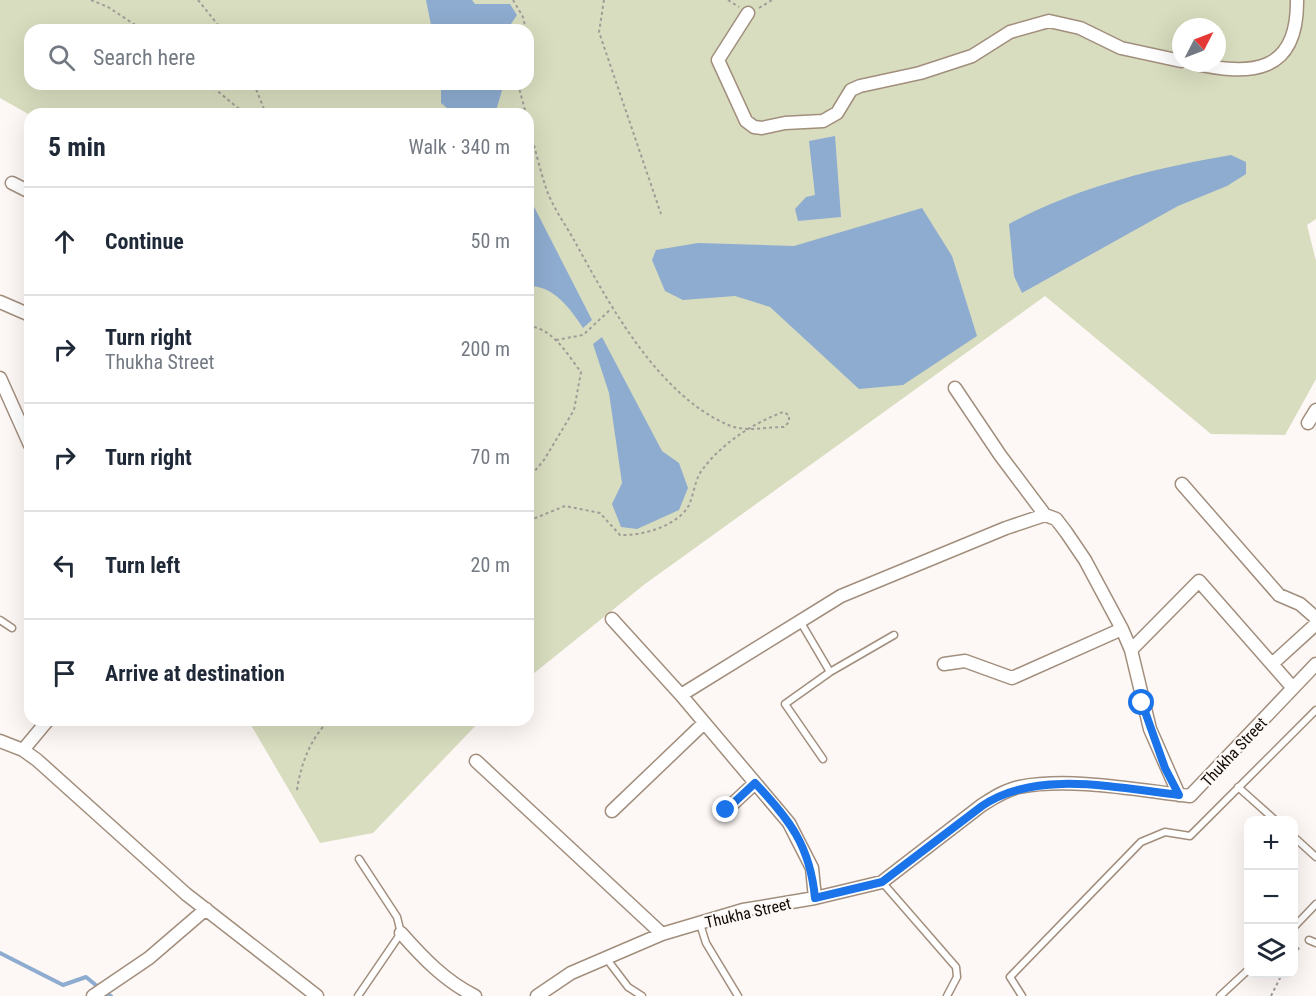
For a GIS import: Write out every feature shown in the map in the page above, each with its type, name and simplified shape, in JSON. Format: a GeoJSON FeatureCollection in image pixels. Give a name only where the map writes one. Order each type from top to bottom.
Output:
{"type":"FeatureCollection","features":[{"type":"Feature","properties":{"kind":"street"},"geometry":{"type":"LineString","coordinates":[[1226,68],[1257,68],[1271,63],[1289,47],[1293,37],[1297,0]]}},
{"type":"Feature","properties":{"kind":"street"},"geometry":{"type":"LineString","coordinates":[[748,13],[718,60],[746,121],[754,127],[762,128],[785,123],[823,121],[837,113],[851,90],[860,86],[920,74],[972,56],[1010,32],[1049,21],[1080,28],[1121,48],[1172,59]]}},
{"type":"Feature","properties":{"kind":"street"},"geometry":{"type":"LineString","coordinates":[[12,183],[24,189]]}},
{"type":"Feature","properties":{"kind":"street"},"geometry":{"type":"LineString","coordinates":[[0,302],[24,312]]}},
{"type":"Feature","properties":{"kind":"street"},"geometry":{"type":"LineString","coordinates":[[0,378],[24,432]]}},
{"type":"Feature","properties":{"kind":"street"},"geometry":{"type":"LineString","coordinates":[[955,388],[1000,455],[1045,515],[1056,519],[1085,560],[1122,629],[1131,651],[1150,729],[1179,795]]}},
{"type":"Feature","properties":{"kind":"street"},"geometry":{"type":"LineString","coordinates":[[1308,423],[1316,410]]}},
{"type":"Feature","properties":{"kind":"street"},"geometry":{"type":"LineString","coordinates":[[1182,484],[1279,595],[1300,604],[1316,618]]}},
{"type":"Feature","properties":{"kind":"street"},"geometry":{"type":"LineString","coordinates":[[681,695],[841,596],[1045,515]]}},
{"type":"Feature","properties":{"kind":"street"},"geometry":{"type":"LineString","coordinates":[[1131,651],[1199,581],[1293,688]]}},
{"type":"Feature","properties":{"kind":"street"},"geometry":{"type":"LineString","coordinates":[[612,620],[681,695],[789,823],[812,868],[815,898]]}},
{"type":"Feature","properties":{"kind":"street"},"geometry":{"type":"LineString","coordinates":[[1272,664],[1316,624]]}},
{"type":"Feature","properties":{"kind":"street"},"geometry":{"type":"LineString","coordinates":[[944,664],[965,661],[1012,678],[1122,629]]}},
{"type":"Feature","properties":{"kind":"street","name":"Thukha Street"},"geometry":{"type":"LineString","coordinates":[[537,996],[571,973],[662,934],[743,910],[815,898],[882,882],[996,795],[1018,787],[1060,784],[1190,796],[1316,664]]}},
{"type":"Feature","properties":{"kind":"street"},"geometry":{"type":"LineString","coordinates":[[612,811],[704,723]]}},
{"type":"Feature","properties":{"kind":"street"},"geometry":{"type":"LineString","coordinates":[[23,750],[43,726]]}},
{"type":"Feature","properties":{"kind":"street"},"geometry":{"type":"LineString","coordinates":[[0,741],[23,750],[206,909],[273,964],[317,996]]}},
{"type":"Feature","properties":{"kind":"street"},"geometry":{"type":"LineString","coordinates":[[476,761],[662,934]]}},
{"type":"Feature","properties":{"kind":"street"},"geometry":{"type":"LineString","coordinates":[[726,810],[755,783]]}},
{"type":"Feature","properties":{"kind":"street"},"geometry":{"type":"LineString","coordinates":[[93,996],[149,958],[206,909]]}},
{"type":"Feature","properties":{"kind":"street"},"geometry":{"type":"LineString","coordinates":[[401,933],[427,962],[454,985],[475,996]]}},
{"type":"Feature","properties":{"kind":"lane"},"geometry":{"type":"LineString","coordinates":[[0,620],[12,628]]}},
{"type":"Feature","properties":{"kind":"lane"},"geometry":{"type":"LineString","coordinates":[[799,620],[830,672]]}},
{"type":"Feature","properties":{"kind":"lane"},"geometry":{"type":"LineString","coordinates":[[823,759],[785,704],[830,672],[894,635]]}},
{"type":"Feature","properties":{"kind":"lane"},"geometry":{"type":"LineString","coordinates":[[1022,996],[1010,977],[1141,842],[1165,832],[1190,836],[1316,710]]}},
{"type":"Feature","properties":{"kind":"lane"},"geometry":{"type":"LineString","coordinates":[[1238,787],[1271,816]]}},
{"type":"Feature","properties":{"kind":"lane"},"geometry":{"type":"LineString","coordinates":[[1298,841],[1316,857]]}},
{"type":"Feature","properties":{"kind":"lane"},"geometry":{"type":"LineString","coordinates":[[358,996],[401,933],[397,917],[359,859]]}},
{"type":"Feature","properties":{"kind":"lane"},"geometry":{"type":"LineString","coordinates":[[882,882],[956,967],[957,977],[947,996]]}},
{"type":"Feature","properties":{"kind":"lane"},"geometry":{"type":"LineString","coordinates":[[1296,924],[1316,904]]}},
{"type":"Feature","properties":{"kind":"lane"},"geometry":{"type":"LineString","coordinates":[[700,924],[706,943],[738,996]]}},
{"type":"Feature","properties":{"kind":"lane"},"geometry":{"type":"LineString","coordinates":[[605,958],[628,987],[642,996]]}},
{"type":"Feature","properties":{"kind":"lane"},"geometry":{"type":"LineString","coordinates":[[1221,996],[1244,974]]}},
{"type":"Feature","properties":{"kind":"path"},"geometry":{"type":"LineString","coordinates":[[91,0],[133,24]]}},
{"type":"Feature","properties":{"kind":"path"},"geometry":{"type":"LineString","coordinates":[[198,0],[217,24]]}},
{"type":"Feature","properties":{"kind":"path"},"geometry":{"type":"LineString","coordinates":[[513,0],[523,16],[525,24]]}},
{"type":"Feature","properties":{"kind":"path"},"geometry":{"type":"LineString","coordinates":[[604,0],[599,32],[661,214]]}},
{"type":"Feature","properties":{"kind":"path"},"geometry":{"type":"LineString","coordinates":[[216,90],[238,108]]}},
{"type":"Feature","properties":{"kind":"path"},"geometry":{"type":"LineString","coordinates":[[256,90],[264,108]]}},
{"type":"Feature","properties":{"kind":"path"},"geometry":{"type":"LineString","coordinates":[[520,90],[524,108]]}},
{"type":"Feature","properties":{"kind":"path"},"geometry":{"type":"LineString","coordinates":[[534,143],[547,190],[611,309],[634,343],[676,388],[706,413],[727,425],[747,430],[784,427],[789,422],[789,415],[783,412],[747,430],[722,446],[700,473],[688,507],[672,521],[637,536],[620,535],[600,513],[565,506],[534,519]]}},
{"type":"Feature","properties":{"kind":"path"},"geometry":{"type":"LineString","coordinates":[[556,340],[584,335],[611,309]]}},
{"type":"Feature","properties":{"kind":"path"},"geometry":{"type":"LineString","coordinates":[[534,326],[538,326],[556,340],[581,372],[574,410],[544,460],[534,472]]}},
{"type":"Feature","properties":{"kind":"path"},"geometry":{"type":"LineString","coordinates":[[297,790],[300,772],[314,736],[323,726]]}},
{"type":"Feature","properties":{"kind":"path"},"geometry":{"type":"LineString","coordinates":[[1298,948],[1301,944],[1313,942]]}},
{"type":"Feature","properties":{"kind":"path"},"geometry":{"type":"LineString","coordinates":[[1270,996],[1280,978]]}},
{"type":"Feature","properties":{"kind":"green space"},"geometry":{"type":"Polygon","coordinates":[[[0,0],[1316,0],[1316,219],[1307,225],[1316,261],[1316,379],[1285,435],[1211,434],[1045,296],[645,584],[534,673],[534,108],[24,108],[24,112],[0,98],[0,0]]]}},
{"type":"Feature","properties":{"kind":"green space"},"geometry":{"type":"Polygon","coordinates":[[[252,726],[475,726],[373,833],[320,843],[252,726]]]}},
{"type":"Feature","properties":{"kind":"water"},"geometry":{"type":"Polygon","coordinates":[[[426,0],[472,0],[475,4],[510,4],[517,15],[511,24],[431,24],[426,0]]]}},
{"type":"Feature","properties":{"kind":"water"},"geometry":{"type":"Polygon","coordinates":[[[441,90],[502,90],[497,108],[447,108],[441,103],[441,90]]]}},
{"type":"Feature","properties":{"kind":"water"},"geometry":{"type":"Polygon","coordinates":[[[835,136],[841,217],[798,221],[795,209],[806,197],[815,195],[809,141],[835,136]]]}},
{"type":"Feature","properties":{"kind":"water"},"geometry":{"type":"Polygon","coordinates":[[[1231,155],[1246,162],[1246,174],[1227,186],[1178,206],[1022,293],[1014,276],[1009,224],[1062,199],[1117,180],[1231,155]]]}},
{"type":"Feature","properties":{"kind":"water"},"geometry":{"type":"Polygon","coordinates":[[[534,207],[592,320],[583,328],[560,299],[545,289],[534,287],[534,207]]]}},
{"type":"Feature","properties":{"kind":"water"},"geometry":{"type":"Polygon","coordinates":[[[922,208],[952,256],[977,336],[903,385],[859,389],[770,307],[735,296],[683,300],[665,291],[652,260],[656,250],[698,243],[794,246],[922,208]]]}},
{"type":"Feature","properties":{"kind":"water"},"geometry":{"type":"Polygon","coordinates":[[[602,337],[662,451],[679,463],[688,488],[679,510],[637,529],[621,527],[612,504],[622,483],[609,393],[593,344],[602,337]]]}},
{"type":"Feature","properties":{"kind":"waterway"},"geometry":{"type":"LineString","coordinates":[[0,953],[63,985],[86,977],[97,986]]}},
{"type":"Feature","properties":{"kind":"route"},"geometry":{"type":"LineString","coordinates":[[726,810],[755,783],[789,823],[800,842],[812,868],[815,898],[882,882],[922,854],[955,825],[996,795],[1018,787],[1060,784],[1179,795],[1165,768],[1142,703]]}}]}
